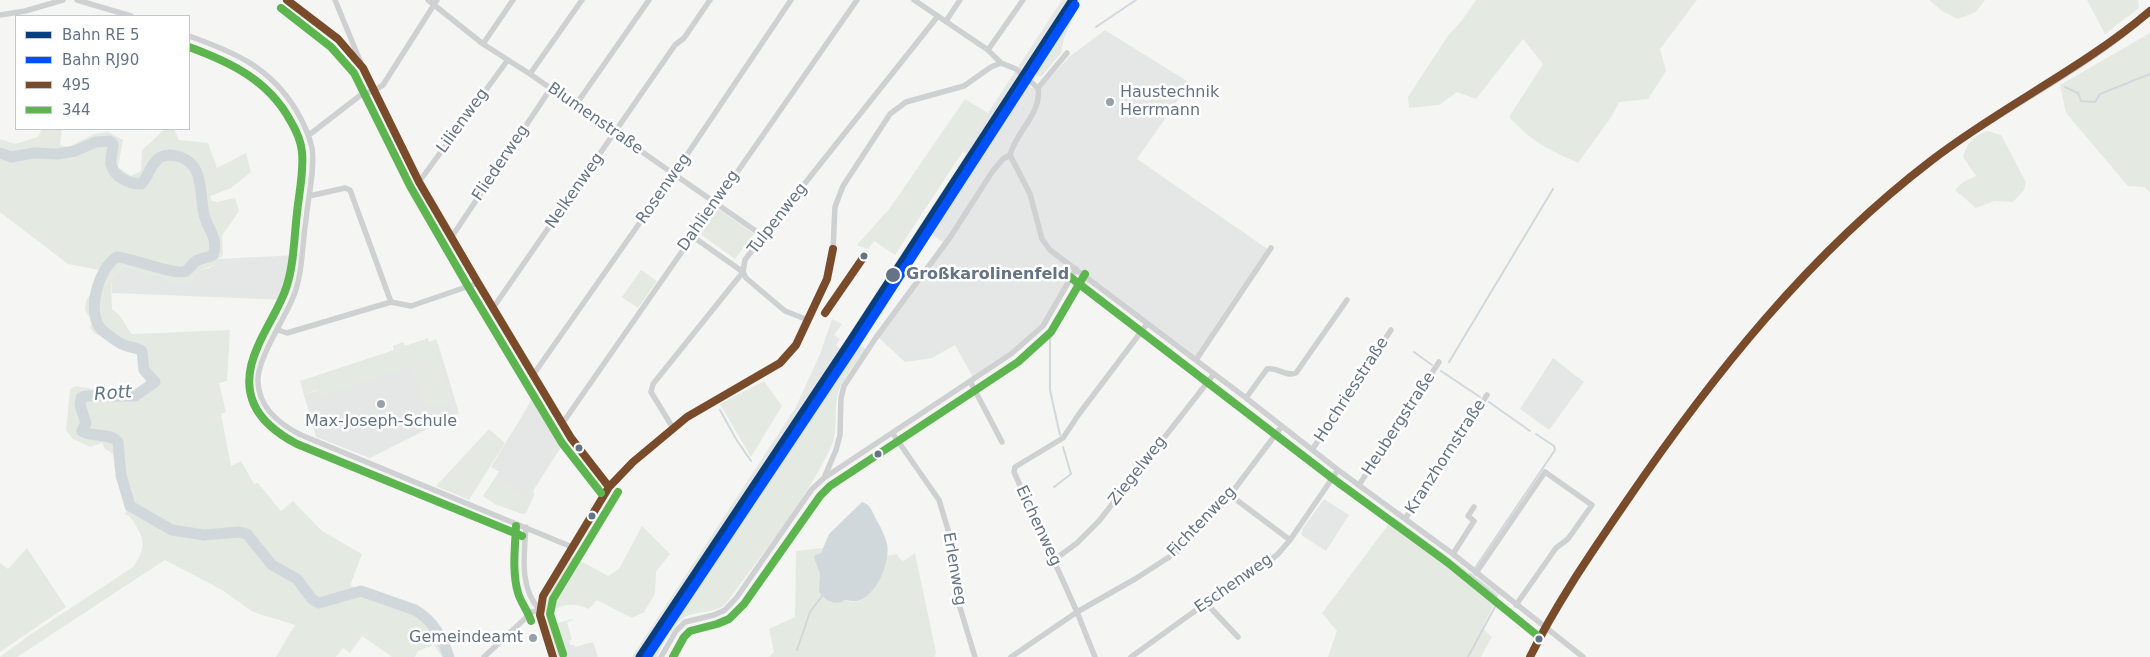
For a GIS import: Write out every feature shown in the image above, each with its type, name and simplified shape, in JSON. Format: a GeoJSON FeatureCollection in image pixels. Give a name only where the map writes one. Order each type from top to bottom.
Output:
{"type":"FeatureCollection","features":[{"type":"Feature","properties":{"kind":"street"},"geometry":{"type":"LineString","coordinates":[[0,15],[25,11],[63,0]]}},
{"type":"Feature","properties":{"kind":"street"},"geometry":{"type":"LineString","coordinates":[[77,0],[103,3],[129,15]]}},
{"type":"Feature","properties":{"kind":"street"},"geometry":{"type":"LineString","coordinates":[[287,0],[336,38],[352,53],[363,68]]}},
{"type":"Feature","properties":{"kind":"street"},"geometry":{"type":"LineString","coordinates":[[335,0],[363,68],[419,182],[562,424],[609,487]]}},
{"type":"Feature","properties":{"kind":"street","name":"Blumenstraße"},"geometry":{"type":"LineString","coordinates":[[428,0],[435,2],[483,44],[507,61],[551,88],[763,236]]}},
{"type":"Feature","properties":{"kind":"street"},"geometry":{"type":"LineString","coordinates":[[483,44],[513,0]]}},
{"type":"Feature","properties":{"kind":"street"},"geometry":{"type":"LineString","coordinates":[[530,74],[582,0]]}},
{"type":"Feature","properties":{"kind":"street"},"geometry":{"type":"LineString","coordinates":[[575,106],[649,0]]}},
{"type":"Feature","properties":{"kind":"street","name":"Nelkenweg"},"geometry":{"type":"LineString","coordinates":[[493,308],[675,45],[684,38],[710,0]]}},
{"type":"Feature","properties":{"kind":"street","name":"Rosenweg"},"geometry":{"type":"LineString","coordinates":[[534,375],[674,174],[791,0]]}},
{"type":"Feature","properties":{"kind":"street","name":"Dahlienweg"},"geometry":{"type":"LineString","coordinates":[[562,424],[857,0]]}},
{"type":"Feature","properties":{"kind":"street"},"geometry":{"type":"LineString","coordinates":[[914,0],[988,50],[1000,63],[1011,67],[1038,88]]}},
{"type":"Feature","properties":{"kind":"street"},"geometry":{"type":"LineString","coordinates":[[946,21],[960,0]]}},
{"type":"Feature","properties":{"kind":"street"},"geometry":{"type":"LineString","coordinates":[[988,50],[1023,0]]}},
{"type":"Feature","properties":{"kind":"street"},"geometry":{"type":"LineString","coordinates":[[309,135],[362,94],[374,91],[383,85],[435,2]]}},
{"type":"Feature","properties":{"kind":"street"},"geometry":{"type":"LineString","coordinates":[[1530,657],[1544,628],[1643,476],[1727,365],[1809,271],[1865,216],[1960,139],[2084,60],[2150,11]]}},
{"type":"Feature","properties":{"kind":"street","name":"Tulpenweg"},"geometry":{"type":"LineString","coordinates":[[673,428],[651,392],[653,384],[743,272],[745,260],[763,236],[938,16]]}},
{"type":"Feature","properties":{"kind":"street"},"geometry":{"type":"LineString","coordinates":[[190,36],[227,50],[257,67],[277,84],[288,97],[309,135],[312,161],[309,196],[296,286],[261,365],[258,380],[260,395],[265,406],[282,423],[301,434],[572,547]]}},
{"type":"Feature","properties":{"kind":"street"},"geometry":{"type":"LineString","coordinates":[[1066,53],[1038,88],[1038,106],[1012,146],[1010,155],[1030,194],[1042,239],[1050,250],[1338,470],[1453,554],[1583,657]]}},
{"type":"Feature","properties":{"kind":"street","name":"Lilienweg"},"geometry":{"type":"LineString","coordinates":[[419,182],[507,61]]}},
{"type":"Feature","properties":{"kind":"street"},"geometry":{"type":"LineString","coordinates":[[540,610],[547,588],[609,487],[633,462],[673,428],[717,399],[780,363],[796,345],[827,279],[833,249],[836,207],[843,186],[890,114],[906,102],[964,86],[1000,63]]}},
{"type":"Feature","properties":{"kind":"street","name":"Fliederweg"},"geometry":{"type":"LineString","coordinates":[[451,238],[551,88]]}},
{"type":"Feature","properties":{"kind":"street"},"geometry":{"type":"LineString","coordinates":[[824,478],[840,435],[841,398],[844,386],[875,339],[951,236],[992,172],[1003,159],[1010,155]]}},
{"type":"Feature","properties":{"kind":"street"},"geometry":{"type":"LineString","coordinates":[[309,196],[345,188],[350,190],[391,302]]}},
{"type":"Feature","properties":{"kind":"street"},"geometry":{"type":"LineString","coordinates":[[692,236],[743,272],[746,278],[784,311],[808,320]]}},
{"type":"Feature","properties":{"kind":"street"},"geometry":{"type":"LineString","coordinates":[[1196,360],[1271,248]]}},
{"type":"Feature","properties":{"kind":"street"},"geometry":{"type":"LineString","coordinates":[[661,657],[676,631],[685,622],[714,616],[725,610],[806,497],[824,478],[1011,354],[1043,326],[1076,269]]}},
{"type":"Feature","properties":{"kind":"street"},"geometry":{"type":"LineString","coordinates":[[278,330],[287,333],[391,302],[411,306],[478,284]]}},
{"type":"Feature","properties":{"kind":"street"},"geometry":{"type":"LineString","coordinates":[[1246,398],[1267,370],[1271,368],[1290,375],[1296,373],[1347,300]]}},
{"type":"Feature","properties":{"kind":"street","name":"Eichenweg"},"geometry":{"type":"LineString","coordinates":[[1095,657],[1078,612],[1014,474],[1015,467],[1063,438],[1147,324]]}},
{"type":"Feature","properties":{"kind":"street","name":"Hochriesstraße"},"geometry":{"type":"LineString","coordinates":[[1312,450],[1391,330]]}},
{"type":"Feature","properties":{"kind":"street","name":"Heubergstraße"},"geometry":{"type":"LineString","coordinates":[[1359,485],[1439,362]]}},
{"type":"Feature","properties":{"kind":"street","name":"Ziegelweg"},"geometry":{"type":"LineString","coordinates":[[1054,560],[1077,543],[1099,521],[1214,374]]}},
{"type":"Feature","properties":{"kind":"street"},"geometry":{"type":"LineString","coordinates":[[970,381],[1002,442]]}},
{"type":"Feature","properties":{"kind":"street","name":"Kranzhornstraße"},"geometry":{"type":"LineString","coordinates":[[1405,519],[1488,395]]}},
{"type":"Feature","properties":{"kind":"street","name":"Fichtenweg"},"geometry":{"type":"LineString","coordinates":[[1011,657],[1078,612],[1177,552],[1230,495],[1282,426]]}},
{"type":"Feature","properties":{"kind":"street","name":"Erlenweg"},"geometry":{"type":"LineString","coordinates":[[893,434],[939,500],[952,543],[958,601],[976,657]]}},
{"type":"Feature","properties":{"kind":"street","name":"Eschenweg"},"geometry":{"type":"LineString","coordinates":[[1131,657],[1206,603],[1252,575],[1278,554],[1290,540],[1338,470]]}},
{"type":"Feature","properties":{"kind":"street"},"geometry":{"type":"LineString","coordinates":[[1476,572],[1545,472],[1592,505],[1568,539],[1556,548],[1516,605]]}},
{"type":"Feature","properties":{"kind":"street"},"geometry":{"type":"LineString","coordinates":[[1230,495],[1290,540]]}},
{"type":"Feature","properties":{"kind":"street"},"geometry":{"type":"LineString","coordinates":[[1453,554],[1474,521],[1468,516],[1474,507]]}},
{"type":"Feature","properties":{"kind":"street"},"geometry":{"type":"LineString","coordinates":[[526,527],[525,582],[530,600],[540,610],[553,657]]}},
{"type":"Feature","properties":{"kind":"street"},"geometry":{"type":"LineString","coordinates":[[1206,603],[1238,637]]}},
{"type":"Feature","properties":{"kind":"street"},"geometry":{"type":"LineString","coordinates":[[484,657],[532,612],[540,610]]}},
{"type":"Feature","properties":{"kind":"shaded area"},"geometry":{"type":"Polygon","coordinates":[[[1062,0],[1081,0],[1025,82],[1031,88],[1043,86],[1069,57],[1105,30],[1190,83],[1137,159],[1269,250],[1196,360],[1076,269],[1046,321],[1011,354],[974,379],[955,345],[932,358],[905,362],[878,337],[947,245],[929,232],[971,167],[968,165],[853,342],[856,344],[845,356],[646,657],[632,657],[796,407],[820,354],[832,319],[842,324],[834,335],[840,339],[836,345],[840,348],[966,154],[963,151],[1062,0]]]}},
{"type":"Feature","properties":{"kind":"shaded area"},"geometry":{"type":"Polygon","coordinates":[[[1476,0],[1697,0],[1660,49],[1666,71],[1648,99],[1619,102],[1612,116],[1578,163],[1541,144],[1509,117],[1543,64],[1523,39],[1476,99],[1457,92],[1439,105],[1409,108],[1408,97],[1447,37],[1476,0]]]}},
{"type":"Feature","properties":{"kind":"shaded area"},"geometry":{"type":"Polygon","coordinates":[[[1929,0],[1985,0],[1976,12],[1958,19],[1942,11],[1929,0]]]}},
{"type":"Feature","properties":{"kind":"shaded area"},"geometry":{"type":"Polygon","coordinates":[[[2087,0],[2138,0],[2139,8],[2105,34],[2087,0]]]}},
{"type":"Feature","properties":{"kind":"shaded area"},"geometry":{"type":"Polygon","coordinates":[[[1075,8],[1075,14],[1064,38],[1061,53],[1041,77],[1031,74],[1075,8]]]}},
{"type":"Feature","properties":{"kind":"shaded area"},"geometry":{"type":"Polygon","coordinates":[[[2150,33],[2150,192],[2144,187],[2128,186],[2066,113],[2060,85],[2150,33]]]}},
{"type":"Feature","properties":{"kind":"shaded area"},"geometry":{"type":"Polygon","coordinates":[[[965,99],[988,113],[895,255],[874,241],[868,249],[857,245],[890,208],[965,99]]]}},
{"type":"Feature","properties":{"kind":"shaded area"},"geometry":{"type":"Polygon","coordinates":[[[42,130],[62,130],[60,145],[68,147],[94,134],[108,132],[123,140],[118,167],[131,176],[141,171],[142,150],[164,130],[174,130],[179,140],[208,143],[217,168],[246,153],[251,172],[231,188],[210,196],[212,201],[217,202],[235,198],[239,211],[222,236],[223,255],[215,265],[200,270],[191,283],[165,282],[164,278],[123,266],[111,279],[112,309],[119,315],[132,334],[230,330],[227,381],[219,383],[226,412],[221,414],[231,466],[241,461],[254,484],[258,483],[281,511],[293,501],[322,531],[362,554],[350,586],[389,596],[415,607],[427,615],[447,636],[451,657],[442,657],[434,645],[418,651],[415,657],[392,657],[362,636],[350,653],[343,648],[336,657],[276,657],[295,625],[253,612],[222,590],[165,560],[17,657],[0,657],[31,634],[133,567],[140,557],[142,547],[139,532],[132,519],[125,514],[127,508],[117,481],[113,454],[105,449],[102,443],[90,447],[73,439],[66,430],[70,389],[76,386],[121,391],[147,385],[140,366],[141,355],[135,349],[122,348],[94,333],[90,328],[92,321],[85,310],[86,301],[95,286],[99,270],[68,264],[0,212],[0,139],[15,144],[38,137],[42,130]]]}},
{"type":"Feature","properties":{"kind":"shaded area"},"geometry":{"type":"Polygon","coordinates":[[[1987,131],[2001,135],[2026,182],[2024,190],[2013,202],[1994,201],[1976,208],[1955,190],[1963,182],[1976,176],[1963,157],[1971,141],[1987,131]]]}},
{"type":"Feature","properties":{"kind":"shaded area"},"geometry":{"type":"Polygon","coordinates":[[[717,208],[754,234],[735,259],[699,233],[717,208]]]}},
{"type":"Feature","properties":{"kind":"shaded area"},"geometry":{"type":"Polygon","coordinates":[[[298,255],[292,286],[286,300],[112,293],[111,279],[123,266],[165,278],[209,268],[215,265],[218,259],[298,255]]]}},
{"type":"Feature","properties":{"kind":"shaded area"},"geometry":{"type":"Polygon","coordinates":[[[641,270],[657,281],[638,308],[622,297],[641,270]]]}},
{"type":"Feature","properties":{"kind":"shaded area"},"geometry":{"type":"Polygon","coordinates":[[[428,338],[429,342],[436,339],[440,350],[436,351],[438,357],[319,396],[317,390],[304,395],[300,381],[394,350],[393,346],[403,342],[405,346],[428,338]]]}},
{"type":"Feature","properties":{"kind":"shaded area"},"geometry":{"type":"Polygon","coordinates":[[[856,344],[866,349],[841,385],[836,404],[835,429],[831,447],[795,509],[725,605],[682,619],[669,634],[657,657],[646,657],[845,356],[856,344]]]}},
{"type":"Feature","properties":{"kind":"shaded area","name":"Max-Joseph-Schule"},"geometry":{"type":"Polygon","coordinates":[[[440,350],[459,413],[370,458],[316,437],[304,395],[440,350]]]}},
{"type":"Feature","properties":{"kind":"shaded area"},"geometry":{"type":"Polygon","coordinates":[[[1553,358],[1584,382],[1549,430],[1520,409],[1553,358]]]}},
{"type":"Feature","properties":{"kind":"shaded area"},"geometry":{"type":"Polygon","coordinates":[[[438,359],[451,400],[425,408],[412,367],[438,359]]]}},
{"type":"Feature","properties":{"kind":"shaded area"},"geometry":{"type":"Polygon","coordinates":[[[764,381],[782,406],[751,457],[720,404],[764,381]]]}},
{"type":"Feature","properties":{"kind":"shaded area","name":"Max-Joseph-Schule"},"geometry":{"type":"Polygon","coordinates":[[[537,391],[563,444],[533,491],[534,495],[526,513],[523,514],[495,504],[483,496],[499,472],[491,467],[537,391]]]}},
{"type":"Feature","properties":{"kind":"shaded area"},"geometry":{"type":"Polygon","coordinates":[[[489,429],[505,443],[469,500],[436,486],[489,429]]]}},
{"type":"Feature","properties":{"kind":"shaded area"},"geometry":{"type":"Polygon","coordinates":[[[496,478],[529,498],[533,491],[534,495],[526,513],[523,514],[495,504],[483,496],[496,478]]]}},
{"type":"Feature","properties":{"kind":"shaded area"},"geometry":{"type":"Polygon","coordinates":[[[1324,499],[1349,515],[1326,551],[1301,535],[1303,528],[1324,499]]]}},
{"type":"Feature","properties":{"kind":"shaded area"},"geometry":{"type":"Polygon","coordinates":[[[862,502],[871,509],[882,531],[887,544],[887,560],[881,578],[864,598],[856,601],[831,602],[819,592],[820,574],[814,558],[815,555],[821,553],[829,534],[862,502]]]}},
{"type":"Feature","properties":{"kind":"shaded area"},"geometry":{"type":"Polygon","coordinates":[[[1394,517],[1499,594],[1482,628],[1492,637],[1481,657],[1328,657],[1337,631],[1322,613],[1394,517]]]}},
{"type":"Feature","properties":{"kind":"shaded area"},"geometry":{"type":"Polygon","coordinates":[[[642,526],[670,554],[656,572],[655,594],[644,612],[632,618],[597,600],[589,609],[571,605],[544,611],[551,591],[572,556],[608,576],[619,569],[642,526]]]}},
{"type":"Feature","properties":{"kind":"shaded area"},"geometry":{"type":"Polygon","coordinates":[[[27,548],[66,607],[0,652],[0,563],[8,569],[27,548]]]}},
{"type":"Feature","properties":{"kind":"shaded area"},"geometry":{"type":"Polygon","coordinates":[[[823,548],[821,553],[815,555],[814,558],[820,574],[820,594],[828,598],[854,602],[861,600],[872,591],[881,577],[887,556],[897,554],[903,561],[915,553],[936,652],[935,657],[769,657],[774,652],[769,629],[795,617],[796,551],[823,548]]]}},
{"type":"Feature","properties":{"kind":"shaded area"},"geometry":{"type":"Polygon","coordinates":[[[549,618],[551,625],[572,619],[567,622],[572,640],[554,645],[546,620],[549,618]]]}},
{"type":"Feature","properties":{"kind":"shaded area"},"geometry":{"type":"Polygon","coordinates":[[[569,641],[570,645],[575,647],[593,642],[598,657],[558,657],[554,645],[569,641]]]}},
{"type":"Feature","properties":{"kind":"waterway"},"geometry":{"type":"LineString","coordinates":[[1096,27],[1136,0]]}},
{"type":"Feature","properties":{"kind":"waterway"},"geometry":{"type":"LineString","coordinates":[[2065,87],[2078,93],[2081,101],[2095,102],[2100,94],[2150,74]]}},
{"type":"Feature","properties":{"kind":"waterway","name":"Rott"},"geometry":{"type":"LineString","coordinates":[[0,153],[11,157],[34,153],[58,154],[75,151],[96,142],[110,141],[113,144],[112,169],[118,176],[132,183],[141,184],[156,161],[165,155],[177,156],[186,160],[197,172],[204,215],[215,244],[213,255],[196,261],[186,271],[181,272],[117,257],[110,262],[105,270],[96,291],[95,313],[97,322],[102,330],[124,345],[142,351],[144,370],[155,382],[135,396],[85,396],[81,398],[80,405],[86,423],[82,431],[111,437],[118,442],[121,475],[130,506],[172,530],[204,535],[239,532],[247,534],[272,565],[297,579],[312,599],[319,603],[361,591],[415,610],[422,614],[436,630],[449,657]]}},
{"type":"Feature","properties":{"kind":"waterway"},"geometry":{"type":"LineString","coordinates":[[1449,362],[1553,189]]}},
{"type":"Feature","properties":{"kind":"waterway"},"geometry":{"type":"LineString","coordinates":[[1050,333],[1050,390],[1060,435]]}},
{"type":"Feature","properties":{"kind":"waterway"},"geometry":{"type":"LineString","coordinates":[[1414,352],[1432,365]]}},
{"type":"Feature","properties":{"kind":"waterway"},"geometry":{"type":"LineString","coordinates":[[1441,371],[1480,397]]}},
{"type":"Feature","properties":{"kind":"waterway"},"geometry":{"type":"LineString","coordinates":[[1489,402],[1530,431]]}},
{"type":"Feature","properties":{"kind":"waterway"},"geometry":{"type":"LineString","coordinates":[[720,410],[751,461]]}},
{"type":"Feature","properties":{"kind":"waterway"},"geometry":{"type":"LineString","coordinates":[[1475,568],[1555,450],[1554,446],[1536,434]]}},
{"type":"Feature","properties":{"kind":"waterway"},"geometry":{"type":"LineString","coordinates":[[1054,487],[1071,474],[1063,447]]}},
{"type":"Feature","properties":{"kind":"waterway"},"geometry":{"type":"LineString","coordinates":[[1470,574],[1496,596]]}},
{"type":"Feature","properties":{"kind":"waterway"},"geometry":{"type":"LineString","coordinates":[[797,650],[810,612],[822,596]]}},
{"type":"Feature","properties":{"kind":"waterway"},"geometry":{"type":"LineString","coordinates":[[1468,657],[1497,603]]}},
{"type":"Feature","properties":{"kind":"transit line","name":"495"},"geometry":{"type":"LineString","coordinates":[[287,0],[338,39],[363,68],[419,182],[478,283],[571,438],[609,487]]}},
{"type":"Feature","properties":{"kind":"transit line"},"geometry":{"type":"LineString","coordinates":[[640,657],[848,345],[1073,0]]}},
{"type":"Feature","properties":{"kind":"transit line","name":"344"},"geometry":{"type":"LineString","coordinates":[[281,8],[331,47],[354,73],[410,186],[469,288],[562,443],[601,493]]}},
{"type":"Feature","properties":{"kind":"transit line","name":"495"},"geometry":{"type":"LineString","coordinates":[[1530,657],[1575,578],[1659,455],[1728,363],[1804,276],[1844,235],[1932,160],[1986,122],[2097,51],[2150,11]]}},
{"type":"Feature","properties":{"kind":"transit line","name":"344"},"geometry":{"type":"LineString","coordinates":[[190,47],[233,66],[259,83],[281,106],[294,128],[301,148],[302,175],[288,282],[258,346],[249,378],[254,404],[261,415],[270,426],[297,444],[522,536]]}},
{"type":"Feature","properties":{"kind":"transit line","name":"495"},"geometry":{"type":"LineString","coordinates":[[553,657],[540,615],[543,596],[609,487],[633,462],[687,417],[780,363],[796,345],[827,279],[833,249]]}},
{"type":"Feature","properties":{"kind":"transit line","name":"495"},"geometry":{"type":"LineString","coordinates":[[825,313],[865,255]]}},
{"type":"Feature","properties":{"kind":"transit line","name":"344"},"geometry":{"type":"LineString","coordinates":[[673,657],[684,637],[690,631],[729,619],[744,604],[820,496],[830,486],[1018,362],[1051,332],[1085,274]]}},
{"type":"Feature","properties":{"kind":"transit line","name":"344"},"geometry":{"type":"LineString","coordinates":[[1070,277],[1332,478],[1447,562],[1538,636]]}},
{"type":"Feature","properties":{"kind":"transit line","name":"344"},"geometry":{"type":"LineString","coordinates":[[563,654],[550,614],[553,599],[618,492]]}},
{"type":"Feature","properties":{"kind":"transit line","name":"344"},"geometry":{"type":"LineString","coordinates":[[516,526],[514,560],[516,585],[519,597],[531,621]]}},
{"type":"Feature","properties":{"kind":"rail line","name":"RJ90"},"geometry":{"type":"LineString","coordinates":[[647,657],[853,348],[1075,5]]}},
{"type":"Feature","properties":{"kind":"place","name":"Haustechnik Herrmann"},"geometry":{"type":"Point","coordinates":[1110,102]}},
{"type":"Feature","properties":{"kind":"place","name":"Großkarolinenfeld"},"geometry":{"type":"Point","coordinates":[893,275]}},
{"type":"Feature","properties":{"kind":"place","name":"Max-Joseph-Schule"},"geometry":{"type":"Point","coordinates":[381,404]}},
{"type":"Feature","properties":{"kind":"place","name":"Gemeindeamt"},"geometry":{"type":"Point","coordinates":[533,638]}}]}
